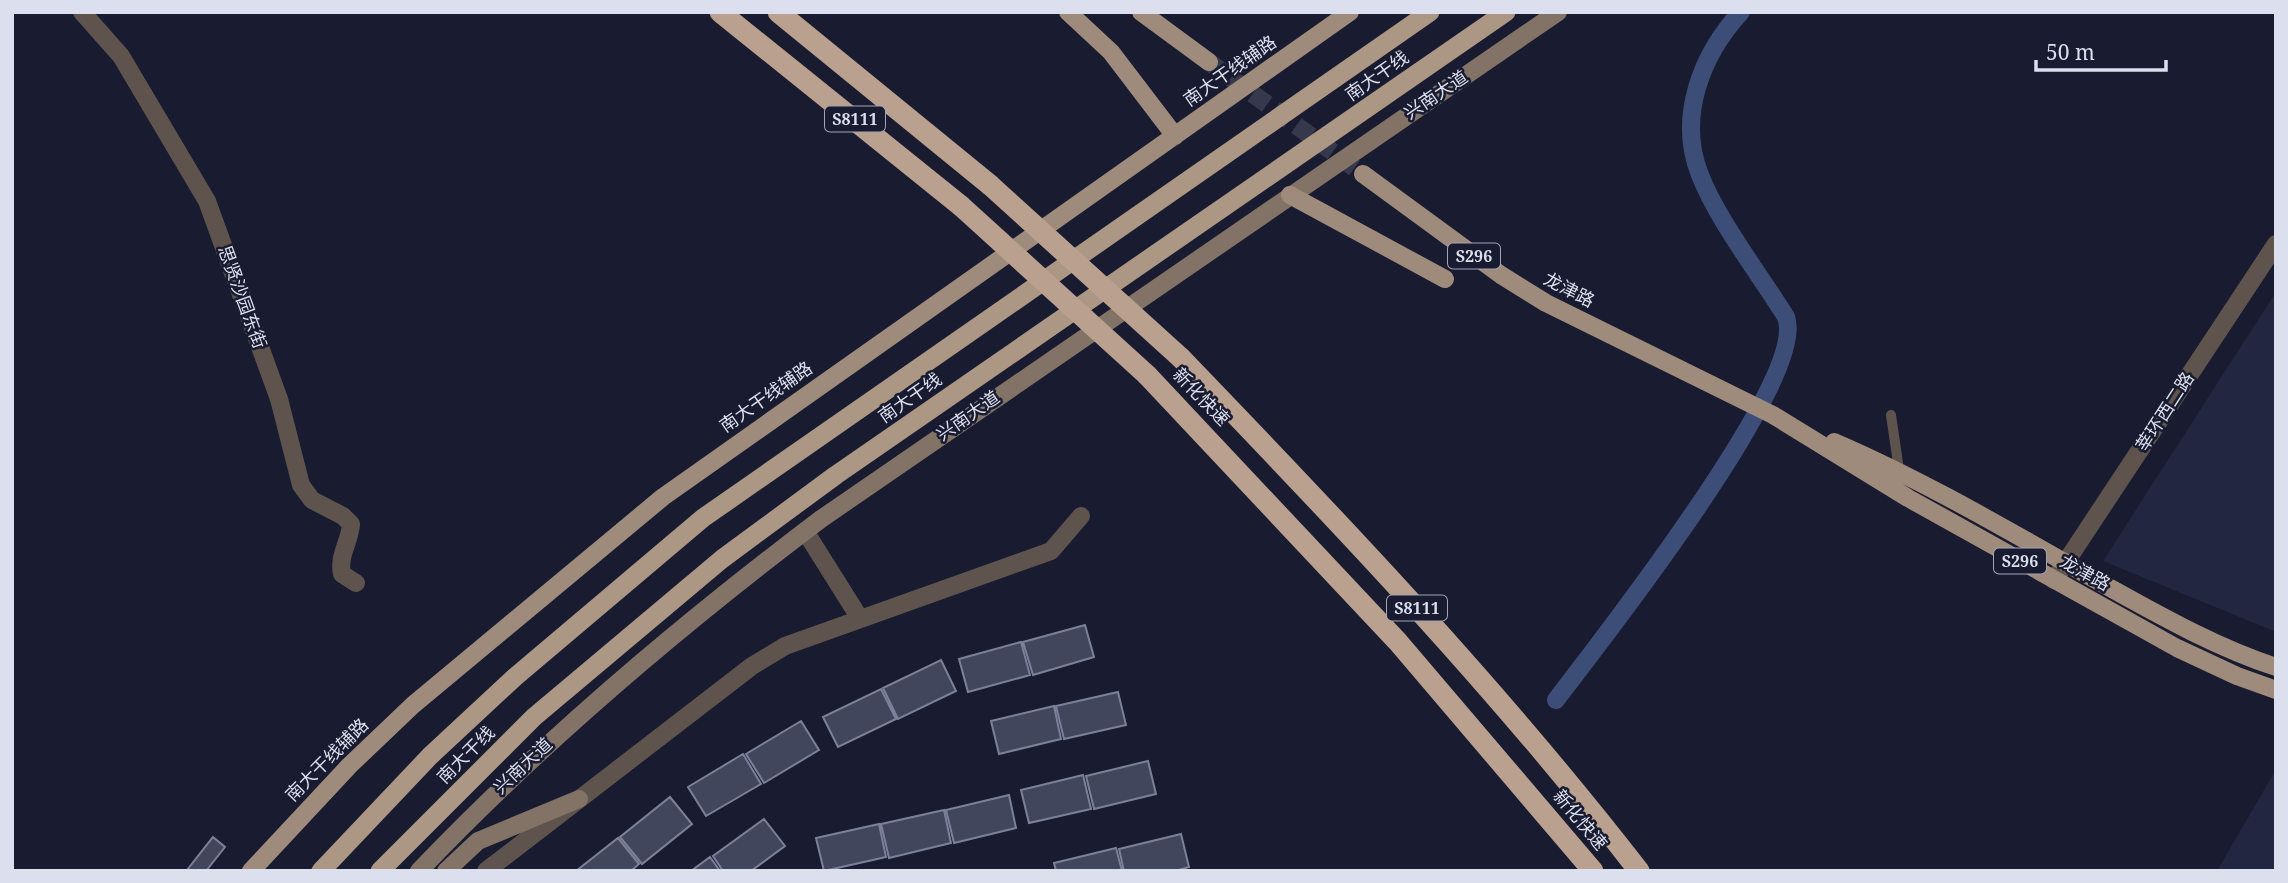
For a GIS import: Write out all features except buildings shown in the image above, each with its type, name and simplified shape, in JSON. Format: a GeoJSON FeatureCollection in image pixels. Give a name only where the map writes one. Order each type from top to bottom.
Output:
{"type":"FeatureCollection","features":[{"type":"Feature","properties":{"kind":"highway","name":"新化快速"},"geometry":{"type":"LineString","coordinates":[[720,12],[961,206],[1147,375],[1398,642],[1593,871]]}},
{"type":"Feature","properties":{"kind":"highway","name":"新化快速"},"geometry":{"type":"LineString","coordinates":[[778,12],[990,185],[1181,358],[1329,512],[1425,617],[1546,755],[1639,871]]}},
{"type":"Feature","properties":{"kind":"highway","name":"南大干线"},"geometry":{"type":"LineString","coordinates":[[321,871],[430,756],[515,677],[703,518],[1430,12]]}},
{"type":"Feature","properties":{"kind":"highway","name":"南大干线"},"geometry":{"type":"LineString","coordinates":[[380,871],[534,717],[722,559],[836,475],[1506,12]]}},
{"type":"Feature","properties":{"kind":"main road"},"geometry":{"type":"LineString","coordinates":[[1068,12],[1111,52],[1175,136]]}},
{"type":"Feature","properties":{"kind":"main road"},"geometry":{"type":"LineString","coordinates":[[1141,12],[1209,62]]}},
{"type":"Feature","properties":{"kind":"main road","name":"南大干线辅路"},"geometry":{"type":"LineString","coordinates":[[251,871],[349,765],[413,705],[604,544],[724,451],[1350,12]]}},
{"type":"Feature","properties":{"kind":"main road","name":"兴南大道"},"geometry":{"type":"LineString","coordinates":[[419,871],[494,792],[580,713],[739,581],[805,531],[1558,12]]}},
{"type":"Feature","properties":{"kind":"main road","name":"龙津路"},"geometry":{"type":"LineString","coordinates":[[1363,174],[1524,291],[1773,415],[1908,498],[2177,648],[2237,676],[2276,690]]}},
{"type":"Feature","properties":{"kind":"main road"},"geometry":{"type":"LineString","coordinates":[[1290,195],[1445,279]]}},
{"type":"Feature","properties":{"kind":"main road","name":"龙津路"},"geometry":{"type":"LineString","coordinates":[[1773,415],[1899,470],[2197,635],[2276,667]]}},
{"type":"Feature","properties":{"kind":"main road"},"geometry":{"type":"LineString","coordinates":[[446,871],[478,841],[579,799]]}},
{"type":"Feature","properties":{"kind":"street","name":"思贤沙园东街"},"geometry":{"type":"LineString","coordinates":[[82,12],[121,56],[207,201],[278,399],[301,485],[312,500],[343,516],[351,524],[350,535],[340,561],[342,574],[356,583]]}},
{"type":"Feature","properties":{"kind":"street","name":"莘环西二路"},"geometry":{"type":"LineString","coordinates":[[2054,580],[2276,243]]}},
{"type":"Feature","properties":{"kind":"street"},"geometry":{"type":"LineString","coordinates":[[486,871],[752,666],[785,646],[859,617],[1051,551],[1081,516]]}},
{"type":"Feature","properties":{"kind":"street"},"geometry":{"type":"LineString","coordinates":[[805,531],[859,617]]}},
{"type":"Feature","properties":{"kind":"lane"},"geometry":{"type":"LineString","coordinates":[[1891,415],[1899,470]]}},
{"type":"Feature","properties":{"kind":"shaded area"},"geometry":{"type":"Polygon","coordinates":[[[2276,292],[2276,632],[2103,561],[2276,292]]]}},
{"type":"Feature","properties":{"kind":"shaded area"},"geometry":{"type":"Polygon","coordinates":[[[2274,773],[2276,871],[2217,871],[2274,773]]]}},
{"type":"Feature","properties":{"kind":"waterway"},"geometry":{"type":"LineString","coordinates":[[1556,700],[1654,570],[1735,450],[1766,395],[1784,349],[1786,317],[1717,210],[1700,175],[1691,132],[1692,110],[1704,67],[1714,48],[1741,12]]}},
{"type":"Feature","properties":{"kind":"tunnel"},"geometry":{"type":"LineString","coordinates":[[1209,62],[1363,174]]}}]}
